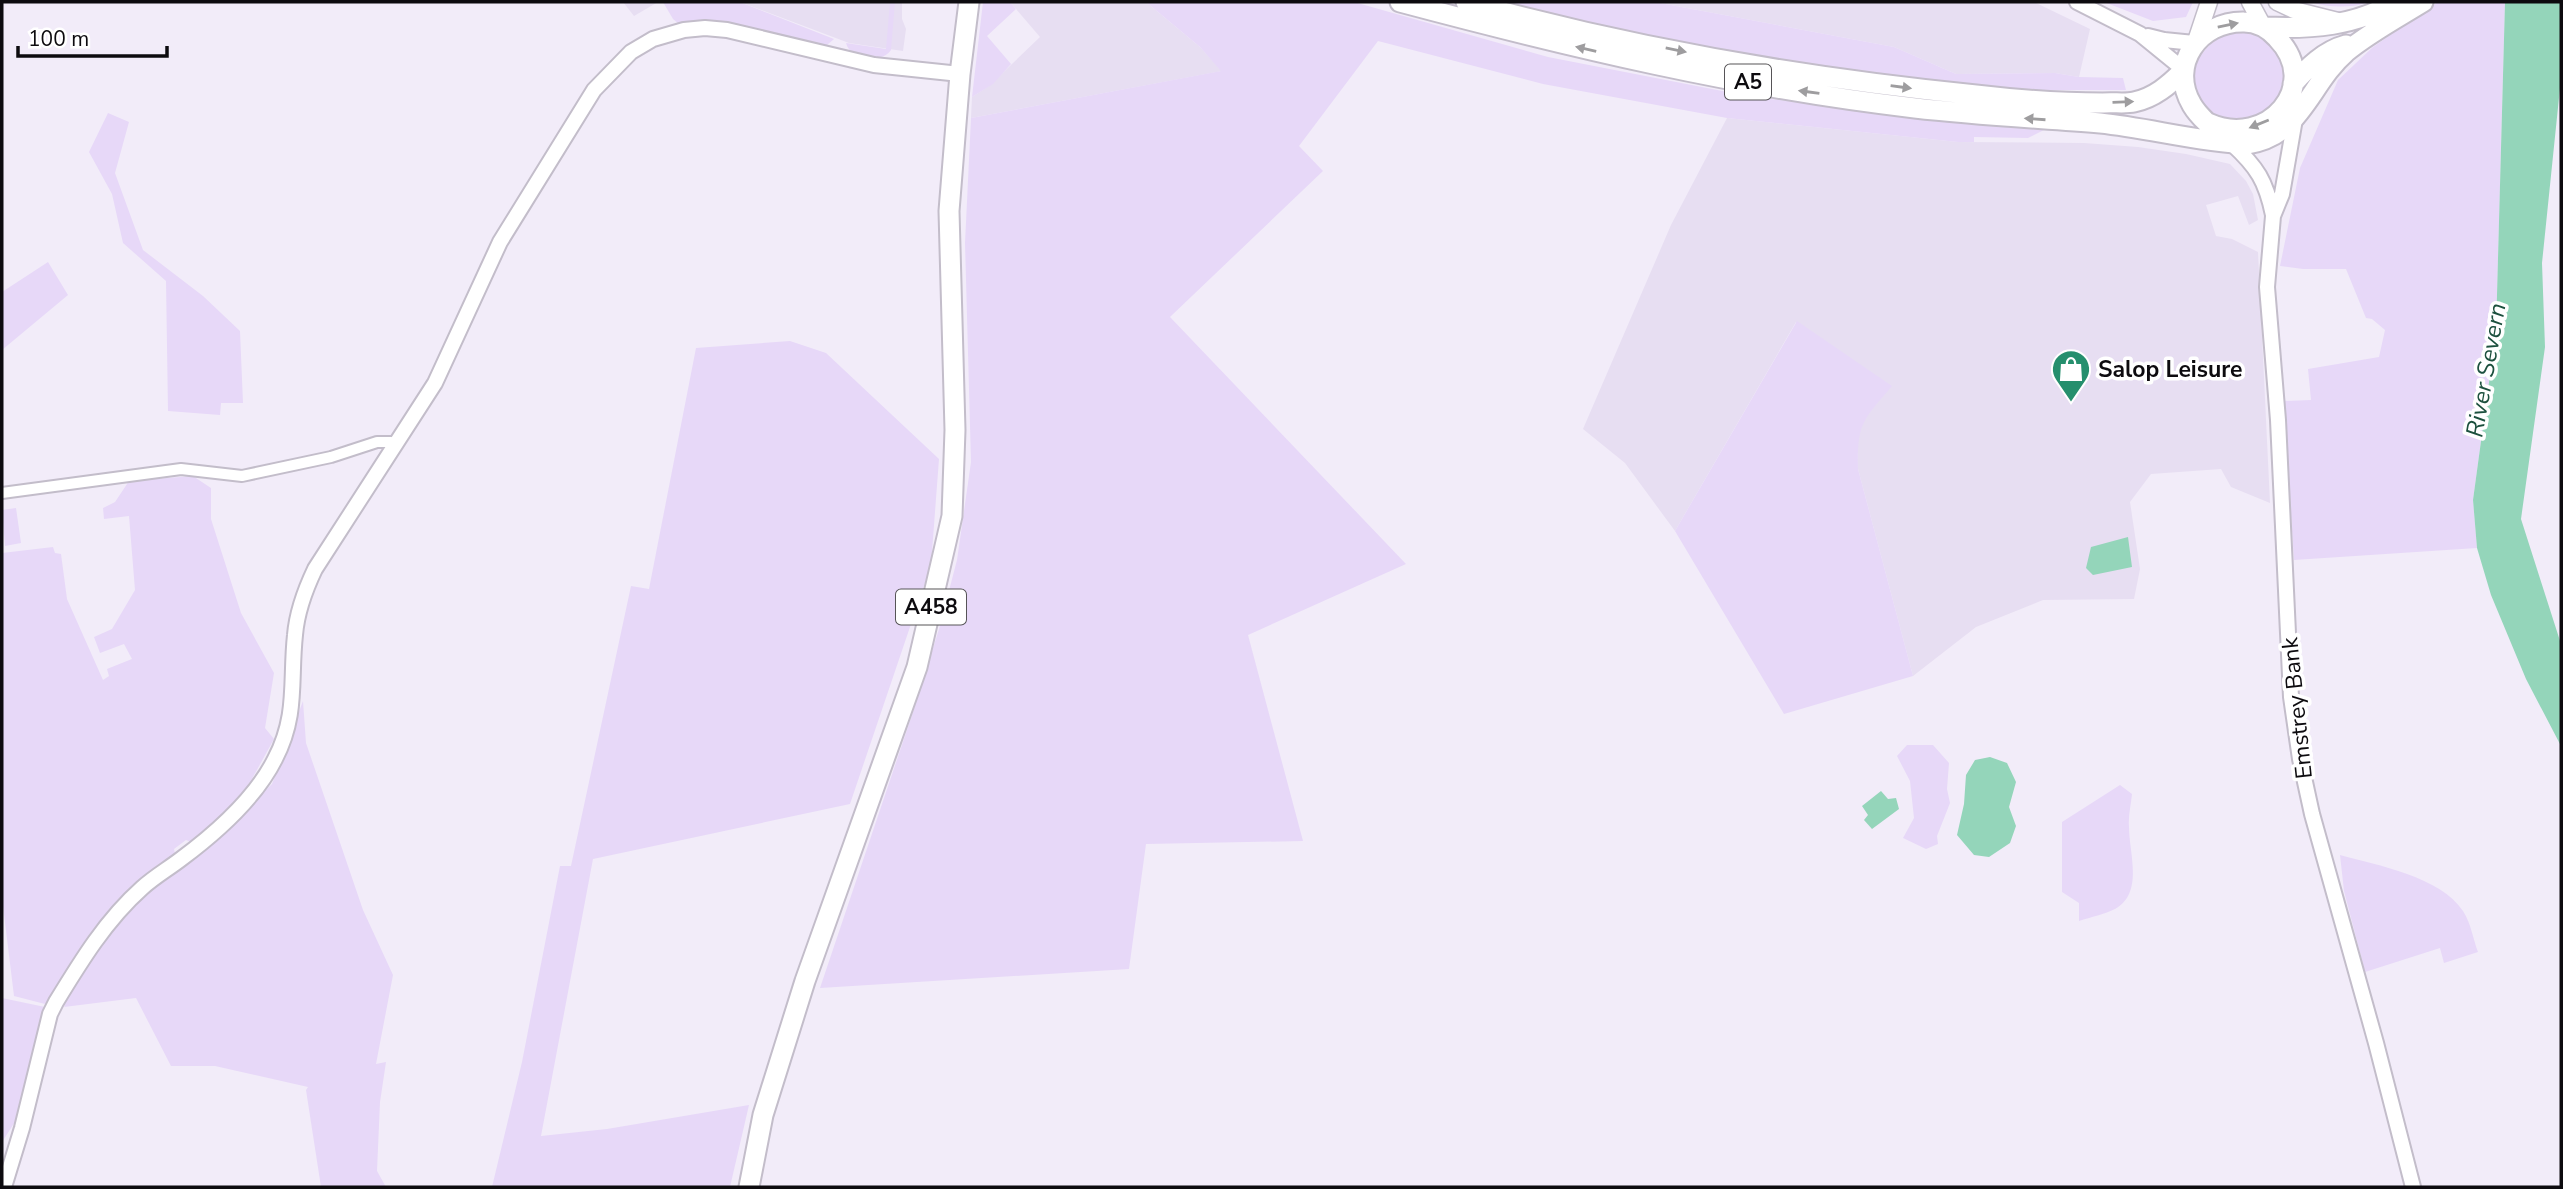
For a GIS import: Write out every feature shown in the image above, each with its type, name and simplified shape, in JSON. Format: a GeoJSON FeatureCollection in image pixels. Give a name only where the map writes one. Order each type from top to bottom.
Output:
{"type":"FeatureCollection","features":[{"type":"Feature","properties":{"kind":"highway","name":"A458"},"geometry":{"type":"LineString","coordinates":[[749,1187],[763,1115],[805,981],[917,667],[952,516],[955,430],[949,211],[960,74],[969,2]]}},
{"type":"Feature","properties":{"kind":"highway","name":"A5"},"geometry":{"type":"LineString","coordinates":[[1400,2],[1508,31],[1648,63],[1780,88],[1912,107],[2103,124],[2232,144]]}},
{"type":"Feature","properties":{"kind":"highway","name":"A5"},"geometry":{"type":"LineString","coordinates":[[1466,2],[1632,41],[1776,68],[1906,88],[2030,101],[2134,102],[2162,89],[2183,70]]}},
{"type":"Feature","properties":{"kind":"highway"},"geometry":{"type":"LineString","coordinates":[[2395,2],[2367,16],[2347,22],[2297,29],[2264,27],[2245,22],[2228,23],[2213,29],[2195,42],[2185,58],[2183,70],[2187,96],[2196,112],[2232,144],[2269,139],[2295,119],[2333,65],[2360,41],[2423,2]]}},
{"type":"Feature","properties":{"kind":"highway"},"geometry":{"type":"LineString","coordinates":[[2264,27],[2288,52],[2295,119]]}},
{"type":"Feature","properties":{"kind":"highway"},"geometry":{"type":"LineString","coordinates":[[2208,123],[2237,131],[2262,125],[2282,109],[2293,85],[2325,55],[2360,41]]}},
{"type":"Feature","properties":{"kind":"main road"},"geometry":{"type":"LineString","coordinates":[[2195,42],[2210,2]]}},
{"type":"Feature","properties":{"kind":"main road"},"geometry":{"type":"LineString","coordinates":[[2250,2],[2264,27]]}},
{"type":"Feature","properties":{"kind":"main road"},"geometry":{"type":"LineString","coordinates":[[2277,2],[2322,18],[2347,22]]}},
{"type":"Feature","properties":{"kind":"street"},"geometry":{"type":"LineString","coordinates":[[2077,2],[2140,34],[2164,40],[2195,42]]}},
{"type":"Feature","properties":{"kind":"street"},"geometry":{"type":"LineString","coordinates":[[4,1187],[22,1128],[50,1014],[56,1002],[102,930],[122,907],[236,811],[254,792],[275,760],[290,720],[295,634],[301,598],[315,569],[435,383],[500,242],[594,90],[631,52],[664,35],[705,28],[727,30],[874,65],[960,74]]}},
{"type":"Feature","properties":{"kind":"street"},"geometry":{"type":"LineString","coordinates":[[2140,34],[2183,70]]}},
{"type":"Feature","properties":{"kind":"street","name":"Emstrey Bank"},"geometry":{"type":"LineString","coordinates":[[2273,216],[2282,194],[2295,119]]}},
{"type":"Feature","properties":{"kind":"street","name":"Emstrey Bank"},"geometry":{"type":"LineString","coordinates":[[2232,144],[2254,165],[2262,177],[2268,190],[2273,216],[2267,298],[2278,420],[2291,697],[2300,759],[2320,846],[2413,1187]]}},
{"type":"Feature","properties":{"kind":"street"},"geometry":{"type":"LineString","coordinates":[[2,493],[181,469],[242,476],[331,457],[377,442],[391,442],[396,445]]}},
{"type":"Feature","properties":{"kind":"shaded area"},"geometry":{"type":"Polygon","coordinates":[[[623,2],[658,2],[634,16],[623,2]]]}},
{"type":"Feature","properties":{"kind":"shaded area"},"geometry":{"type":"Polygon","coordinates":[[[663,2],[740,2],[834,39],[820,48],[679,24],[663,2]]]}},
{"type":"Feature","properties":{"kind":"shaded area"},"geometry":{"type":"Polygon","coordinates":[[[740,2],[902,2],[902,19],[906,29],[903,51],[849,43],[740,2]]]}},
{"type":"Feature","properties":{"kind":"shaded area"},"geometry":{"type":"Polygon","coordinates":[[[890,2],[895,2],[891,50],[874,58],[853,53],[846,43],[886,49],[890,2]]]}},
{"type":"Feature","properties":{"kind":"shaded area"},"geometry":{"type":"Polygon","coordinates":[[[983,2],[1010,2],[1016,9],[987,36],[1011,64],[993,84],[972,97],[983,2]]]}},
{"type":"Feature","properties":{"kind":"shaded area"},"geometry":{"type":"Polygon","coordinates":[[[1010,2],[1146,2],[1200,47],[1222,71],[971,118],[972,97],[989,86],[1040,37],[1010,2]]]}},
{"type":"Feature","properties":{"kind":"shaded area"},"geometry":{"type":"Polygon","coordinates":[[[1146,2],[1354,2],[1548,57],[1753,97],[2046,129],[2028,138],[1974,137],[1974,142],[1958,142],[1727,118],[1543,84],[1378,41],[1299,146],[1323,171],[1170,317],[1406,564],[1248,635],[1303,841],[1146,844],[1129,969],[820,988],[912,715],[957,560],[971,462],[965,243],[971,118],[1221,71],[1200,47],[1146,2]]]}},
{"type":"Feature","properties":{"kind":"shaded area"},"geometry":{"type":"Polygon","coordinates":[[[1508,2],[1655,2],[1894,47],[1956,74],[2055,73],[2079,77],[2123,78],[2126,90],[2007,90],[1741,55],[1610,29],[1508,2]]]}},
{"type":"Feature","properties":{"kind":"shaded area"},"geometry":{"type":"Polygon","coordinates":[[[1655,2],[2034,2],[2090,29],[2079,77],[2055,73],[1956,74],[1894,47],[1655,2]]]}},
{"type":"Feature","properties":{"kind":"shaded area"},"geometry":{"type":"Polygon","coordinates":[[[2104,2],[2193,2],[2186,17],[2153,21],[2104,2]]]}},
{"type":"Feature","properties":{"kind":"shaded area"},"geometry":{"type":"Polygon","coordinates":[[[2310,2],[2371,2],[2340,6],[2310,2]]]}},
{"type":"Feature","properties":{"kind":"shaded area"},"geometry":{"type":"Polygon","coordinates":[[[2438,2],[2505,2],[2496,331],[2473,500],[2477,548],[2294,560],[2283,401],[2311,400],[2308,369],[2379,357],[2385,330],[2372,319],[2366,318],[2346,269],[2280,266],[2300,168],[2338,80],[2373,47],[2438,2]]]}},
{"type":"Feature","properties":{"kind":"shaded area"},"geometry":{"type":"Polygon","coordinates":[[[2505,2],[2561,2],[2560,88],[2542,263],[2545,347],[2521,519],[2561,644],[2561,746],[2526,679],[2491,595],[2477,548],[2473,500],[2496,331],[2505,2]]]}},
{"type":"Feature","properties":{"kind":"shaded area"},"geometry":{"type":"Polygon","coordinates":[[[2233,31],[2249,31],[2263,36],[2275,46],[2288,74],[2280,103],[2241,125],[2210,112],[2200,101],[2195,89],[2196,66],[2202,55],[2210,45],[2233,31]]]}},
{"type":"Feature","properties":{"kind":"shaded area"},"geometry":{"type":"Polygon","coordinates":[[[108,113],[129,122],[115,173],[143,250],[203,296],[240,331],[243,403],[221,403],[220,415],[168,411],[166,281],[123,243],[112,194],[89,152],[108,113]]]}},
{"type":"Feature","properties":{"kind":"shaded area","name":"Salop Leisure"},"geometry":{"type":"Polygon","coordinates":[[[1727,118],[1958,142],[2084,143],[2138,147],[2230,164],[2246,181],[2253,194],[2258,220],[2249,225],[2238,196],[2206,205],[2216,236],[2232,239],[2258,252],[2270,503],[2231,487],[2221,469],[2151,474],[2130,502],[2140,569],[2134,599],[2043,600],[1976,627],[1913,676],[1858,469],[1857,443],[1863,420],[1796,322],[1675,531],[1625,463],[1583,429],[1671,225],[1727,118]]]}},
{"type":"Feature","properties":{"kind":"shaded area"},"geometry":{"type":"Polygon","coordinates":[[[48,262],[68,295],[2,350],[2,292],[48,262]]]}},
{"type":"Feature","properties":{"kind":"shaded area"},"geometry":{"type":"Polygon","coordinates":[[[1797,321],[1892,386],[1864,423],[1859,441],[1858,469],[1913,676],[1784,714],[1675,531],[1797,321]]]}},
{"type":"Feature","properties":{"kind":"shaded area"},"geometry":{"type":"Polygon","coordinates":[[[790,341],[826,353],[939,459],[931,565],[850,804],[593,859],[541,1136],[607,1129],[749,1105],[730,1187],[492,1187],[522,1062],[560,866],[571,866],[631,586],[649,589],[696,348],[790,341]]]}},
{"type":"Feature","properties":{"kind":"shaded area"},"geometry":{"type":"Polygon","coordinates":[[[193,476],[211,488],[211,519],[241,613],[274,673],[265,728],[274,739],[248,786],[225,813],[191,842],[186,840],[174,849],[175,854],[135,885],[107,915],[45,1004],[14,996],[2,898],[2,553],[53,547],[55,553],[61,554],[67,599],[103,680],[109,676],[107,669],[132,659],[124,644],[100,653],[94,637],[112,629],[135,590],[129,516],[104,519],[103,508],[115,502],[129,481],[193,476]]]}},
{"type":"Feature","properties":{"kind":"shaded area"},"geometry":{"type":"Polygon","coordinates":[[[16,508],[21,543],[5,546],[2,510],[16,508]]]}},
{"type":"Feature","properties":{"kind":"shaded area"},"geometry":{"type":"Polygon","coordinates":[[[2128,537],[2132,567],[2093,575],[2086,568],[2091,547],[2128,537]]]}},
{"type":"Feature","properties":{"kind":"shaded area"},"geometry":{"type":"Polygon","coordinates":[[[303,701],[306,743],[363,910],[393,975],[376,1064],[386,1062],[380,1102],[377,1171],[386,1187],[321,1187],[306,1090],[308,1087],[215,1066],[171,1066],[136,998],[64,1007],[74,984],[117,923],[144,894],[191,861],[272,784],[303,701]]]}},
{"type":"Feature","properties":{"kind":"shaded area"},"geometry":{"type":"Polygon","coordinates":[[[1907,745],[1933,745],[1949,763],[1947,789],[1950,803],[1937,836],[1938,844],[1926,849],[1903,838],[1914,818],[1910,781],[1897,756],[1907,745]]]}},
{"type":"Feature","properties":{"kind":"shaded area"},"geometry":{"type":"Polygon","coordinates":[[[1990,757],[2007,763],[2016,782],[2009,807],[2016,826],[2010,843],[1989,857],[1974,855],[1957,835],[1964,804],[1966,775],[1975,760],[1990,757]]]}},
{"type":"Feature","properties":{"kind":"shaded area"},"geometry":{"type":"Polygon","coordinates":[[[2120,785],[2132,794],[2129,823],[2133,872],[2129,893],[2124,902],[2115,909],[2079,921],[2079,903],[2062,892],[2062,822],[2120,785]]]}},
{"type":"Feature","properties":{"kind":"shaded area"},"geometry":{"type":"Polygon","coordinates":[[[1881,791],[1888,799],[1896,798],[1899,809],[1872,829],[1864,820],[1868,815],[1862,806],[1881,791]]]}},
{"type":"Feature","properties":{"kind":"shaded area"},"geometry":{"type":"Polygon","coordinates":[[[2340,855],[2407,874],[2440,889],[2463,911],[2478,952],[2444,963],[2440,948],[2365,972],[2344,891],[2340,855]]]}},
{"type":"Feature","properties":{"kind":"shaded area"},"geometry":{"type":"Polygon","coordinates":[[[2,998],[45,1007],[22,1111],[2,1142],[2,998]]]}},
{"type":"Feature","properties":{"kind":"place","name":"Salop Leisure"},"geometry":{"type":"Point","coordinates":[2071,403]}},
{"type":"Feature","properties":{"kind":"water label","name":"River Severn"},"geometry":{"type":"Point","coordinates":[2486,370]}}]}
